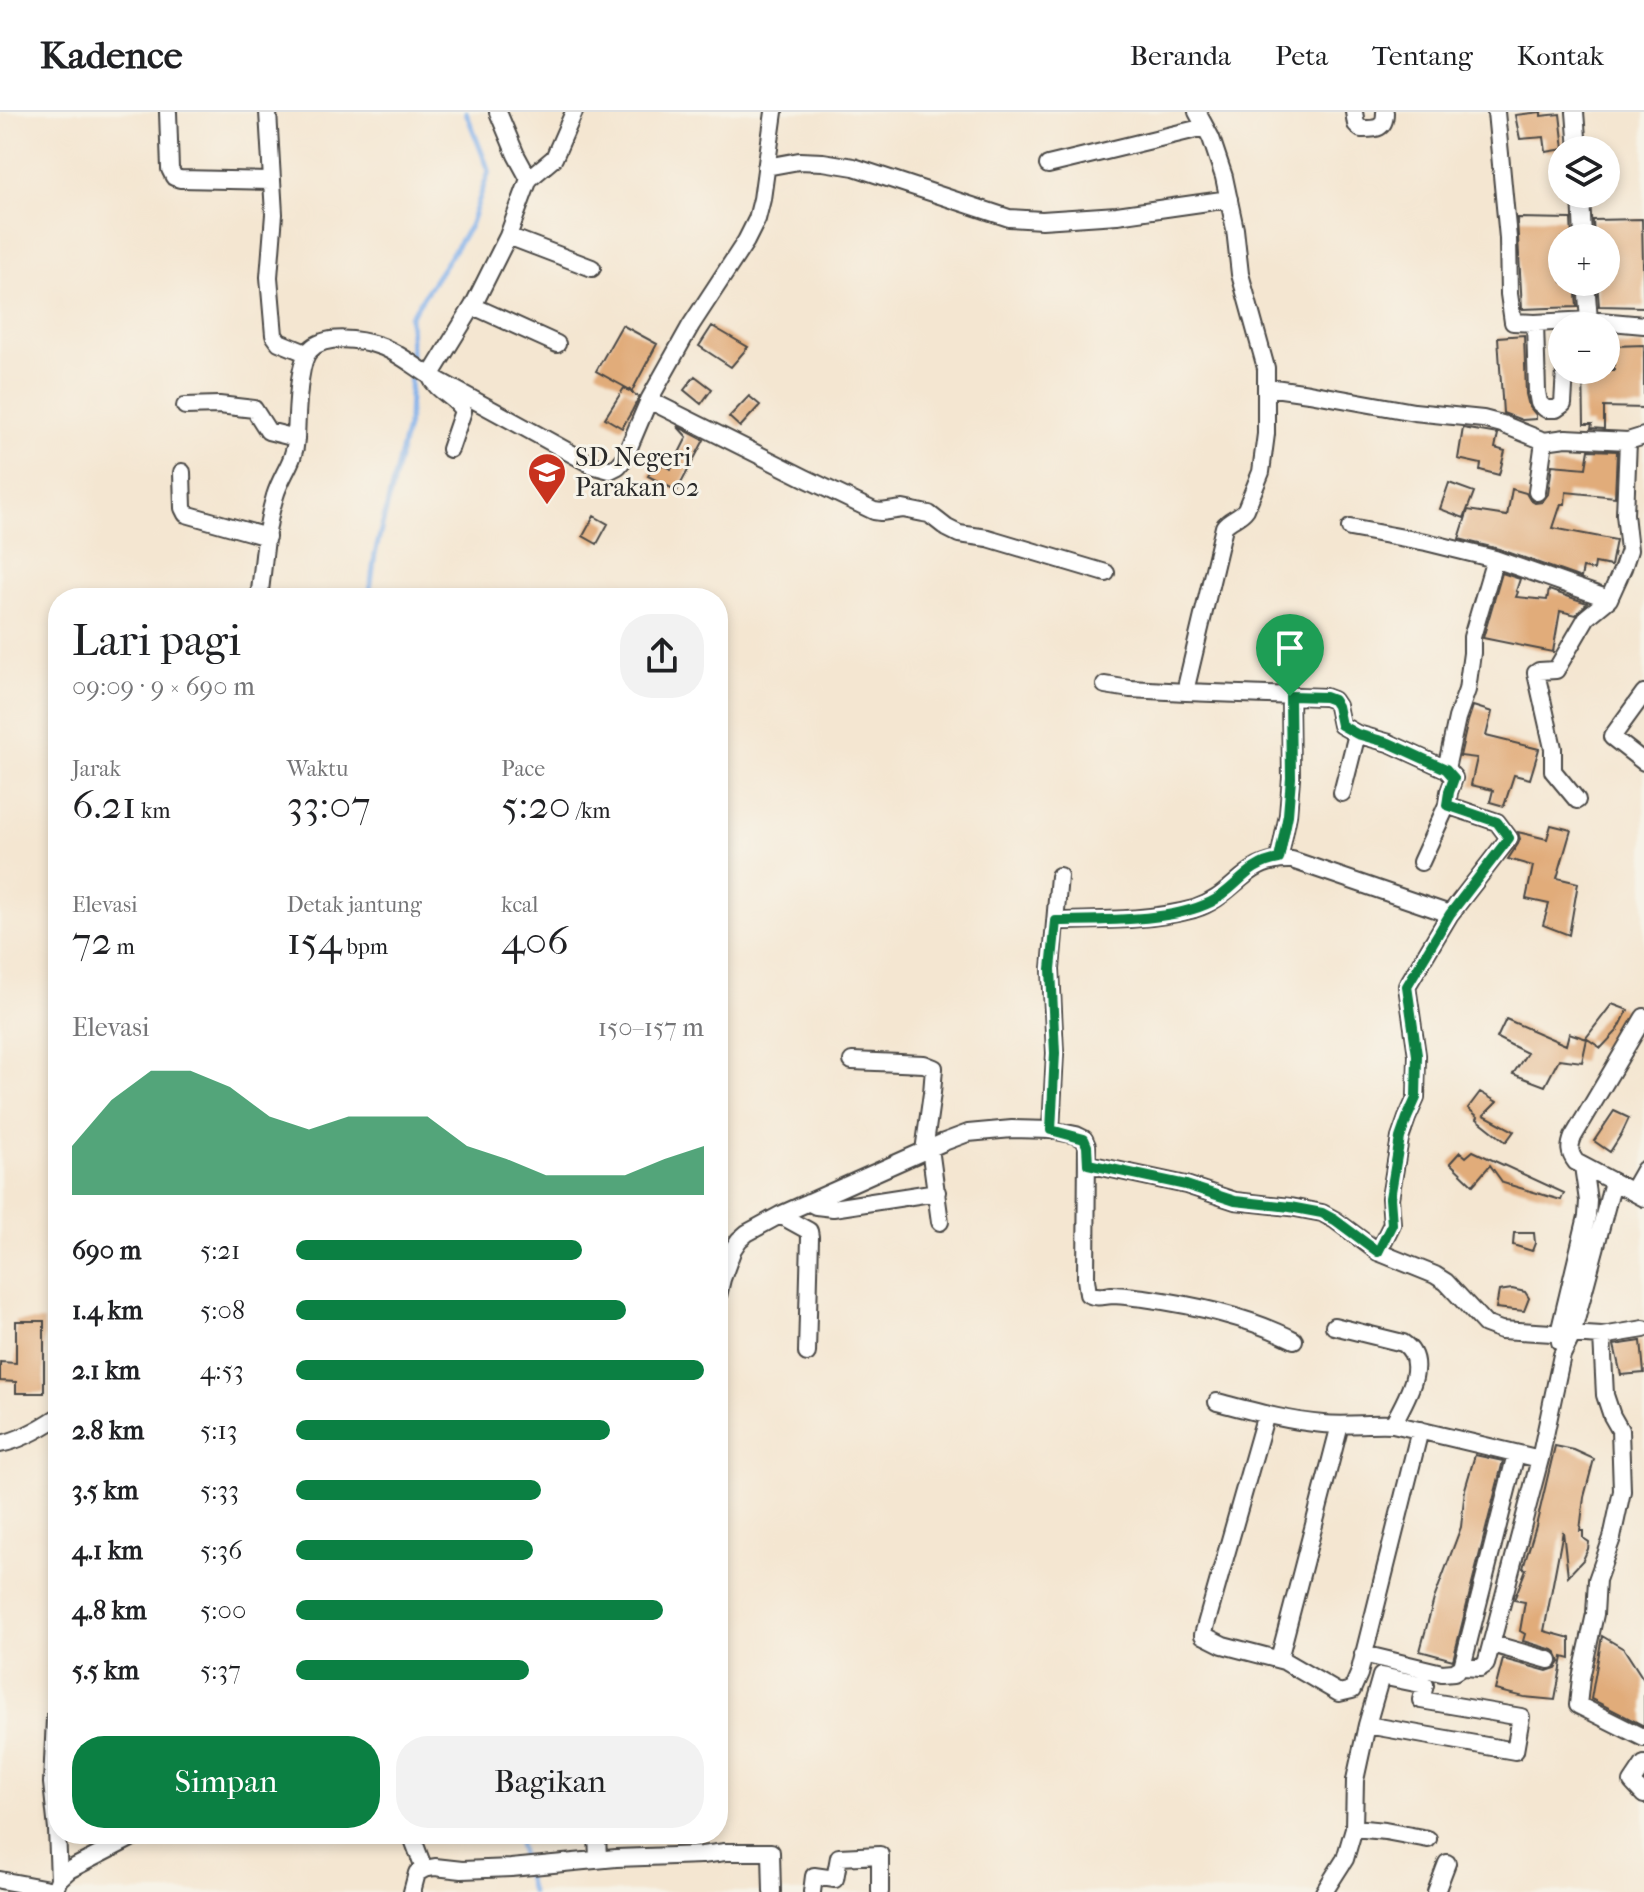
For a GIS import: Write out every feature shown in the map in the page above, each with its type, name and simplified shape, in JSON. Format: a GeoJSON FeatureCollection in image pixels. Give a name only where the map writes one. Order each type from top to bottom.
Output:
{"type":"FeatureCollection","features":[{"type":"Feature","properties":{"kind":"street"},"geometry":{"type":"LineString","coordinates":[[168,112],[170,169],[174,177],[271,181]]}},
{"type":"Feature","properties":{"kind":"street"},"geometry":{"type":"LineString","coordinates":[[268,112],[274,214],[269,277],[274,335],[279,342],[306,353]]}},
{"type":"Feature","properties":{"kind":"street"},"geometry":{"type":"LineString","coordinates":[[498,112],[529,179]]}},
{"type":"Feature","properties":{"kind":"street"},"geometry":{"type":"LineString","coordinates":[[424,372],[473,306],[508,236],[529,179],[554,158],[574,112]]}},
{"type":"Feature","properties":{"kind":"street"},"geometry":{"type":"LineString","coordinates":[[260,588],[276,492],[290,467],[296,438],[301,373],[306,353],[326,341],[353,341],[383,347],[592,465],[610,470],[618,466],[624,459],[649,400],[691,325],[757,219],[774,112]]}},
{"type":"Feature","properties":{"kind":"street"},"geometry":{"type":"LineString","coordinates":[[1354,112],[1356,124],[1361,129],[1376,129],[1382,125],[1385,112]]}},
{"type":"Feature","properties":{"kind":"street"},"geometry":{"type":"LineString","coordinates":[[1496,112],[1513,322],[1548,323]]}},
{"type":"Feature","properties":{"kind":"street"},"geometry":{"type":"LineString","coordinates":[[1575,112],[1577,136]]}},
{"type":"Feature","properties":{"kind":"street"},"geometry":{"type":"LineString","coordinates":[[1048,165],[1201,120],[1215,151],[1229,199],[1240,274],[1266,368],[1266,434],[1261,472],[1246,509],[1227,521],[1224,527],[1186,692]]}},
{"type":"Feature","properties":{"kind":"street"},"geometry":{"type":"LineString","coordinates":[[766,167],[799,161],[854,167],[1009,218],[1027,220],[1117,215],[1229,199]]}},
{"type":"Feature","properties":{"kind":"street"},"geometry":{"type":"LineString","coordinates":[[508,236],[592,268]]}},
{"type":"Feature","properties":{"kind":"street"},"geometry":{"type":"LineString","coordinates":[[473,306],[557,344]]}},
{"type":"Feature","properties":{"kind":"street"},"geometry":{"type":"LineString","coordinates":[[1535,323],[1539,403],[1546,409],[1556,409],[1563,404],[1564,384]]}},
{"type":"Feature","properties":{"kind":"street"},"geometry":{"type":"LineString","coordinates":[[1620,323],[1644,325]]}},
{"type":"Feature","properties":{"kind":"street"},"geometry":{"type":"LineString","coordinates":[[424,372],[463,411],[450,449]]}},
{"type":"Feature","properties":{"kind":"street"},"geometry":{"type":"LineString","coordinates":[[1267,387],[1414,412],[1483,419],[1544,441],[1636,438],[1625,514],[1629,550],[1623,568],[1609,599],[1587,617],[1556,670],[1536,673],[1553,748],[1553,771],[1577,800]]}},
{"type":"Feature","properties":{"kind":"street"},"geometry":{"type":"LineString","coordinates":[[649,400],[874,511],[903,509],[929,514],[959,534],[988,538],[1106,573]]}},
{"type":"Feature","properties":{"kind":"street"},"geometry":{"type":"LineString","coordinates":[[185,406],[219,405],[254,409],[268,431],[296,438]]}},
{"type":"Feature","properties":{"kind":"street"},"geometry":{"type":"LineString","coordinates":[[1537,492],[1544,441]]}},
{"type":"Feature","properties":{"kind":"street"},"geometry":{"type":"LineString","coordinates":[[182,472],[183,508],[186,514],[267,537]]}},
{"type":"Feature","properties":{"kind":"street"},"geometry":{"type":"LineString","coordinates":[[1350,528],[1495,559],[1609,599]]}},
{"type":"Feature","properties":{"kind":"street"},"geometry":{"type":"LineString","coordinates":[[1446,769],[1457,718],[1467,690],[1472,637],[1495,559]]}},
{"type":"Feature","properties":{"kind":"street"},"geometry":{"type":"LineString","coordinates":[[1105,685],[1130,689],[1325,697],[1333,700],[1341,725],[1446,769],[1454,778],[1447,805],[1421,862]]}},
{"type":"Feature","properties":{"kind":"street"},"geometry":{"type":"LineString","coordinates":[[1642,755],[1612,737],[1644,693]]}},
{"type":"Feature","properties":{"kind":"street"},"geometry":{"type":"LineString","coordinates":[[1279,859],[1288,815],[1291,778],[1290,696]]}},
{"type":"Feature","properties":{"kind":"street"},"geometry":{"type":"LineString","coordinates":[[1342,793],[1357,734]]}},
{"type":"Feature","properties":{"kind":"street"},"geometry":{"type":"LineString","coordinates":[[1378,1252],[1392,1224],[1390,1198],[1400,1138],[1416,1098],[1417,1055],[1407,986],[1450,914],[1509,838],[1497,822],[1447,805]]}},
{"type":"Feature","properties":{"kind":"street"},"geometry":{"type":"LineString","coordinates":[[1056,921],[1166,915],[1195,908],[1213,901],[1262,864],[1279,859],[1292,860],[1450,914]]}},
{"type":"Feature","properties":{"kind":"street"},"geometry":{"type":"LineString","coordinates":[[1051,1130],[1055,1053],[1051,969],[1059,876]]}},
{"type":"Feature","properties":{"kind":"street"},"geometry":{"type":"LineString","coordinates":[[1644,1017],[1570,1147],[1576,1162],[1638,1194],[1644,1170]]}},
{"type":"Feature","properties":{"kind":"street"},"geometry":{"type":"LineString","coordinates":[[852,1061],[924,1064],[934,1068],[927,1150],[940,1222]]}},
{"type":"Feature","properties":{"kind":"street"},"geometry":{"type":"LineString","coordinates":[[728,1262],[739,1240],[755,1228],[968,1133],[1012,1129],[1051,1130],[1084,1139],[1087,1146],[1088,1294],[1092,1297],[1113,1295],[1189,1306],[1267,1327],[1294,1340]]}},
{"type":"Feature","properties":{"kind":"street"},"geometry":{"type":"LineString","coordinates":[[1088,1164],[1186,1185],[1235,1201],[1322,1213],[1378,1252],[1446,1282],[1485,1324],[1501,1330],[1602,1336],[1644,1329]]}},
{"type":"Feature","properties":{"kind":"street"},"geometry":{"type":"LineString","coordinates":[[1363,1654],[1442,1673],[1454,1672],[1462,1667],[1483,1667],[1492,1644],[1540,1459],[1562,1355],[1587,1216],[1583,1166]]}},
{"type":"Feature","properties":{"kind":"street"},"geometry":{"type":"LineString","coordinates":[[1565,1334],[1613,1182]]}},
{"type":"Feature","properties":{"kind":"street"},"geometry":{"type":"LineString","coordinates":[[808,1202],[833,1208],[937,1192]]}},
{"type":"Feature","properties":{"kind":"street"},"geometry":{"type":"LineString","coordinates":[[780,1215],[809,1231],[807,1353]]}},
{"type":"Feature","properties":{"kind":"street"},"geometry":{"type":"LineString","coordinates":[[1334,1326],[1403,1343],[1410,1348],[1414,1355],[1414,1374],[1393,1424]]}},
{"type":"Feature","properties":{"kind":"street"},"geometry":{"type":"LineString","coordinates":[[1602,1336],[1605,1395],[1620,1430],[1622,1491],[1612,1538],[1597,1580],[1595,1614],[1578,1705],[1644,1738]]}},
{"type":"Feature","properties":{"kind":"street"},"geometry":{"type":"LineString","coordinates":[[1217,1402],[1311,1423],[1393,1424],[1540,1459]]}},
{"type":"Feature","properties":{"kind":"street"},"geometry":{"type":"LineString","coordinates":[[1266,1414],[1203,1635],[1223,1645],[1291,1664],[1339,1693],[1352,1690],[1359,1674],[1420,1430]]}},
{"type":"Feature","properties":{"kind":"street"},"geometry":{"type":"LineString","coordinates":[[0,1444],[48,1424]]}},
{"type":"Feature","properties":{"kind":"street"},"geometry":{"type":"LineString","coordinates":[[1279,1659],[1340,1425]]}},
{"type":"Feature","properties":{"kind":"street"},"geometry":{"type":"LineString","coordinates":[[1462,1667],[1516,1454]]}},
{"type":"Feature","properties":{"kind":"street"},"geometry":{"type":"LineString","coordinates":[[1492,1644],[1549,1660]]}},
{"type":"Feature","properties":{"kind":"street"},"geometry":{"type":"LineString","coordinates":[[1324,1892],[1345,1859],[1354,1828],[1355,1780],[1367,1725],[1381,1676],[1425,1685],[1421,1700],[1521,1717],[1515,1751],[1367,1725]]}},
{"type":"Feature","properties":{"kind":"street"},"geometry":{"type":"LineString","coordinates":[[1644,1764],[1632,1782],[1644,1795]]}},
{"type":"Feature","properties":{"kind":"street"},"geometry":{"type":"LineString","coordinates":[[1354,1828],[1428,1839]]}},
{"type":"Feature","properties":{"kind":"street"},"geometry":{"type":"LineString","coordinates":[[56,1887],[57,1844]]}},
{"type":"Feature","properties":{"kind":"street"},"geometry":{"type":"LineString","coordinates":[[56,1887],[69,1870],[120,1844]]}},
{"type":"Feature","properties":{"kind":"street"},"geometry":{"type":"LineString","coordinates":[[415,1844],[424,1869]]}},
{"type":"Feature","properties":{"kind":"street"},"geometry":{"type":"LineString","coordinates":[[597,1844],[598,1859]]}},
{"type":"Feature","properties":{"kind":"street"},"geometry":{"type":"LineString","coordinates":[[412,1892],[417,1873],[435,1867],[462,1870],[511,1868],[598,1859],[725,1852],[771,1852],[772,1892]]}},
{"type":"Feature","properties":{"kind":"street"},"geometry":{"type":"LineString","coordinates":[[812,1892],[814,1876],[835,1879],[839,1857],[880,1855],[880,1892]]}},
{"type":"Feature","properties":{"kind":"street"},"geometry":{"type":"LineString","coordinates":[[1436,1892],[1447,1863]]}},
{"type":"Feature","properties":{"kind":"street"},"geometry":{"type":"LineString","coordinates":[[0,1880],[56,1887]]}},
{"type":"Feature","properties":{"kind":"building"},"geometry":{"type":"Polygon","coordinates":[[[1541,112],[1541,116],[1560,114],[1563,136],[1548,136],[1546,152],[1544,137],[1520,139],[1515,115],[1541,112]]]}},
{"type":"Feature","properties":{"kind":"building"},"geometry":{"type":"Polygon","coordinates":[[[1517,218],[1571,219],[1571,224],[1548,224],[1548,296],[1576,296],[1577,307],[1522,309],[1517,218]]]}},
{"type":"Feature","properties":{"kind":"building"},"geometry":{"type":"Polygon","coordinates":[[[1642,219],[1644,307],[1599,306],[1598,296],[1620,296],[1620,224],[1593,224],[1593,220],[1642,219]]]}},
{"type":"Feature","properties":{"kind":"building"},"geometry":{"type":"Polygon","coordinates":[[[622,325],[657,344],[632,391],[596,371],[622,325]]]}},
{"type":"Feature","properties":{"kind":"building"},"geometry":{"type":"Polygon","coordinates":[[[712,326],[748,347],[731,367],[699,346],[712,326]]]}},
{"type":"Feature","properties":{"kind":"building"},"geometry":{"type":"Polygon","coordinates":[[[1524,335],[1526,394],[1536,419],[1522,420],[1503,413],[1498,337],[1524,335]]]}},
{"type":"Feature","properties":{"kind":"building"},"geometry":{"type":"Polygon","coordinates":[[[1644,345],[1644,408],[1604,407],[1604,429],[1591,428],[1592,424],[1584,424],[1583,384],[1620,384],[1620,346],[1644,345]]]}},
{"type":"Feature","properties":{"kind":"building"},"geometry":{"type":"Polygon","coordinates":[[[695,376],[712,389],[701,404],[684,390],[695,376]]]}},
{"type":"Feature","properties":{"kind":"building"},"geometry":{"type":"Polygon","coordinates":[[[624,388],[639,397],[622,428],[605,418],[624,388]]]}},
{"type":"Feature","properties":{"kind":"building"},"geometry":{"type":"Polygon","coordinates":[[[749,396],[760,405],[740,427],[729,417],[749,396]]]}},
{"type":"Feature","properties":{"kind":"building"},"geometry":{"type":"Polygon","coordinates":[[[677,426],[704,440],[677,491],[648,476],[658,463],[671,469],[687,437],[677,426]]]}},
{"type":"Feature","properties":{"kind":"building"},"geometry":{"type":"Polygon","coordinates":[[[1463,428],[1498,434],[1495,448],[1505,451],[1499,475],[1480,470],[1481,464],[1458,459],[1463,428]]]}},
{"type":"Feature","properties":{"kind":"building"},"geometry":{"type":"Polygon","coordinates":[[[1589,450],[1617,451],[1615,497],[1566,492],[1565,504],[1561,504],[1553,528],[1616,540],[1611,566],[1595,563],[1594,570],[1583,568],[1581,578],[1499,549],[1459,539],[1468,510],[1507,516],[1512,489],[1526,493],[1535,503],[1542,502],[1548,494],[1552,465],[1586,468],[1589,450]]]}},
{"type":"Feature","properties":{"kind":"building"},"geometry":{"type":"Polygon","coordinates":[[[1449,483],[1474,492],[1464,518],[1440,509],[1449,483]]]}},
{"type":"Feature","properties":{"kind":"building"},"geometry":{"type":"Polygon","coordinates":[[[594,516],[608,524],[597,544],[583,536],[594,516]]]}},
{"type":"Feature","properties":{"kind":"building"},"geometry":{"type":"Polygon","coordinates":[[[1502,573],[1520,579],[1516,597],[1547,600],[1549,590],[1587,603],[1576,615],[1560,611],[1553,652],[1483,638],[1502,573]]]}},
{"type":"Feature","properties":{"kind":"building"},"geometry":{"type":"Polygon","coordinates":[[[1473,706],[1492,712],[1486,736],[1539,749],[1530,779],[1514,775],[1504,806],[1490,802],[1493,790],[1471,785],[1477,758],[1460,756],[1473,706]]]}},
{"type":"Feature","properties":{"kind":"building"},"geometry":{"type":"Polygon","coordinates":[[[1551,825],[1571,830],[1557,878],[1578,883],[1569,935],[1543,925],[1549,904],[1526,899],[1533,866],[1508,859],[1520,839],[1518,832],[1547,839],[1551,825]]]}},
{"type":"Feature","properties":{"kind":"building"},"geometry":{"type":"Polygon","coordinates":[[[1612,1004],[1628,1010],[1618,1030],[1601,1048],[1586,1038],[1612,1004]]]}},
{"type":"Feature","properties":{"kind":"building"},"geometry":{"type":"Polygon","coordinates":[[[1506,1019],[1566,1045],[1569,1033],[1587,1039],[1582,1062],[1559,1059],[1545,1086],[1513,1074],[1527,1053],[1497,1038],[1506,1019]]]}},
{"type":"Feature","properties":{"kind":"building"},"geometry":{"type":"Polygon","coordinates":[[[1480,1092],[1497,1102],[1484,1115],[1514,1131],[1506,1142],[1468,1108],[1480,1092]]]}},
{"type":"Feature","properties":{"kind":"building"},"geometry":{"type":"Polygon","coordinates":[[[1614,1111],[1629,1118],[1610,1152],[1594,1141],[1614,1111]]]}},
{"type":"Feature","properties":{"kind":"building"},"geometry":{"type":"Polygon","coordinates":[[[1473,1151],[1564,1193],[1561,1200],[1503,1183],[1490,1165],[1473,1185],[1450,1163],[1460,1152],[1466,1157],[1473,1151]]]}},
{"type":"Feature","properties":{"kind":"building"},"geometry":{"type":"Polygon","coordinates":[[[1514,1233],[1534,1233],[1532,1251],[1513,1245],[1514,1233]]]}},
{"type":"Feature","properties":{"kind":"building"},"geometry":{"type":"Polygon","coordinates":[[[1512,1289],[1525,1292],[1529,1298],[1524,1311],[1496,1308],[1499,1291],[1512,1289]]]}},
{"type":"Feature","properties":{"kind":"building"},"geometry":{"type":"Polygon","coordinates":[[[16,1321],[44,1321],[44,1393],[16,1393],[16,1382],[0,1381],[0,1362],[16,1363],[16,1321]]]}},
{"type":"Feature","properties":{"kind":"building"},"geometry":{"type":"Polygon","coordinates":[[[1641,1341],[1644,1373],[1621,1375],[1614,1345],[1641,1341]]]}},
{"type":"Feature","properties":{"kind":"building"},"geometry":{"type":"Polygon","coordinates":[[[1555,1446],[1594,1459],[1584,1497],[1580,1531],[1589,1542],[1588,1549],[1583,1560],[1568,1576],[1563,1531],[1544,1631],[1570,1638],[1570,1659],[1563,1657],[1555,1700],[1495,1690],[1503,1659],[1547,1671],[1556,1668],[1560,1662],[1553,1650],[1523,1641],[1525,1634],[1520,1631],[1525,1602],[1514,1600],[1526,1569],[1523,1568],[1555,1446]]]}},
{"type":"Feature","properties":{"kind":"building"},"geometry":{"type":"Polygon","coordinates":[[[1475,1455],[1503,1461],[1453,1660],[1420,1651],[1434,1599],[1461,1527],[1465,1489],[1475,1455]]]}},
{"type":"Feature","properties":{"kind":"building"},"geometry":{"type":"Polygon","coordinates":[[[1602,1636],[1624,1649],[1644,1680],[1644,1726],[1591,1699],[1602,1636]]]}},
{"type":"Feature","properties":{"kind":"waterway"},"geometry":{"type":"LineString","coordinates":[[411,357],[410,317],[470,226],[489,171],[466,112]]}},
{"type":"Feature","properties":{"kind":"waterway"},"geometry":{"type":"LineString","coordinates":[[370,588],[375,554],[409,419],[411,367]]}},
{"type":"Feature","properties":{"kind":"waterway"},"geometry":{"type":"LineString","coordinates":[[519,1844],[531,1892]]}},
{"type":"Feature","properties":{"kind":"place","name":"SD Negeri Parakan 02"},"geometry":{"type":"Point","coordinates":[547,506]}},
{"type":"Feature","properties":{"kind":"route"},"geometry":{"type":"LineString","coordinates":[[1290,696],[1333,700],[1341,725],[1446,769],[1454,778],[1447,805],[1497,822],[1509,838],[1450,914],[1407,986],[1417,1055],[1416,1098],[1400,1138],[1389,1207],[1392,1224],[1378,1252],[1322,1213],[1235,1201],[1186,1185],[1088,1164],[1084,1139],[1051,1130],[1055,1034],[1051,969],[1056,921],[1166,915],[1195,908],[1213,901],[1262,864],[1279,859],[1288,815],[1291,778],[1290,696]]}}]}
